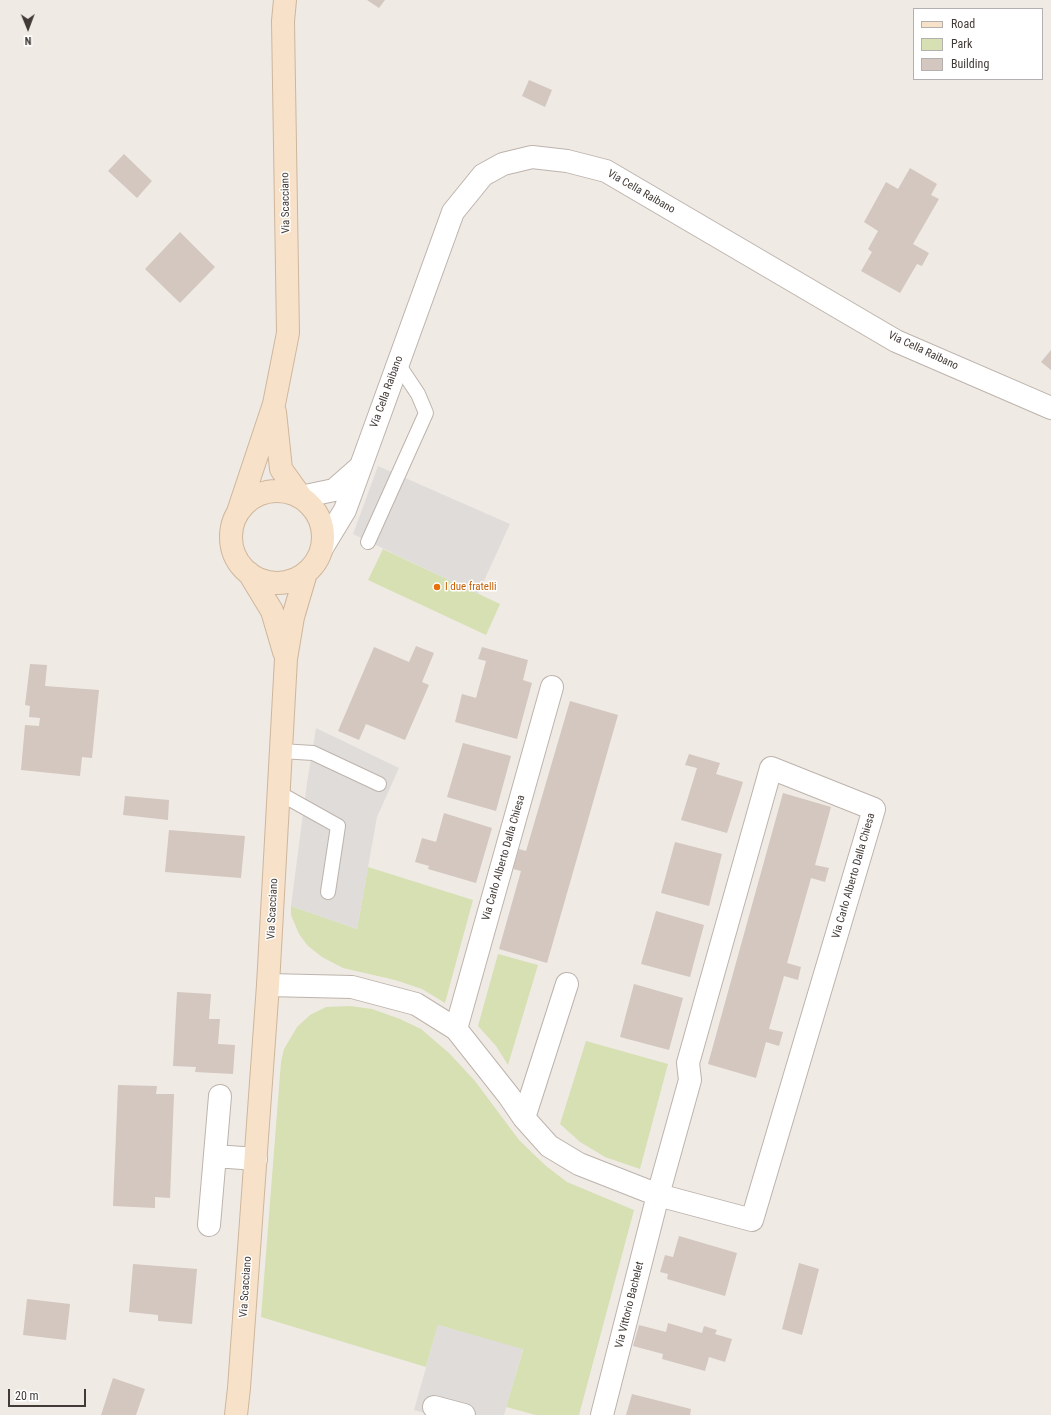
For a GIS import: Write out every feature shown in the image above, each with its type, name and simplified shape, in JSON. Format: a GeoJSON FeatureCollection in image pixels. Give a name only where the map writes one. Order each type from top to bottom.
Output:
{"type":"FeatureCollection","features":[{"type":"Feature","properties":{"kind":"street","name":"Via Scacciano"},"geometry":{"type":"LineString","coordinates":[[285,0],[283,21],[288,333],[274,404],[232,528],[232,544],[238,560],[272,611],[286,659]]}},
{"type":"Feature","properties":{"kind":"street","name":"Via Cella Raibano"},"geometry":{"type":"LineString","coordinates":[[322,548],[345,510],[453,212],[483,175],[503,164],[532,157],[567,161],[606,171],[896,341],[1051,408]]}},
{"type":"Feature","properties":{"kind":"street","name":"Via Scacciano"},"geometry":{"type":"LineString","coordinates":[[248,573],[262,580],[277,583],[292,580],[306,573],[316,562],[322,548],[323,533],[319,519],[312,507],[300,497],[281,469],[274,404]]}},
{"type":"Feature","properties":{"kind":"street","name":"Via Cella Raibano"},"geometry":{"type":"LineString","coordinates":[[300,497],[334,490],[360,468]]}},
{"type":"Feature","properties":{"kind":"street","name":"Via Scacciano"},"geometry":{"type":"LineString","coordinates":[[238,512],[250,500],[266,492],[284,492],[300,497]]}},
{"type":"Feature","properties":{"kind":"street","name":"Via Scacciano"},"geometry":{"type":"LineString","coordinates":[[236,1415],[268,985],[286,659],[293,617],[306,573]]}},
{"type":"Feature","properties":{"kind":"street","name":"Via Carlo Alberto Dalla Chiesa"},"geometry":{"type":"LineString","coordinates":[[456,1028],[552,687]]}},
{"type":"Feature","properties":{"kind":"street","name":"Via Carlo Alberto Dalla Chiesa"},"geometry":{"type":"LineString","coordinates":[[268,985],[352,987],[416,1004],[456,1028],[509,1096],[524,1118],[550,1146],[579,1164],[658,1195],[752,1220],[874,809],[771,768],[688,1063],[690,1080],[658,1195]]}},
{"type":"Feature","properties":{"kind":"street"},"geometry":{"type":"LineString","coordinates":[[524,1118],[567,984]]}},
{"type":"Feature","properties":{"kind":"street"},"geometry":{"type":"LineString","coordinates":[[209,1225],[220,1096]]}},
{"type":"Feature","properties":{"kind":"street"},"geometry":{"type":"LineString","coordinates":[[215,1156],[256,1159]]}},
{"type":"Feature","properties":{"kind":"street","name":"Via Vittorio Bachelet"},"geometry":{"type":"LineString","coordinates":[[602,1415],[658,1195]]}},
{"type":"Feature","properties":{"kind":"street"},"geometry":{"type":"LineString","coordinates":[[434,1407],[464,1415]]}},
{"type":"Feature","properties":{"kind":"lane"},"geometry":{"type":"LineString","coordinates":[[368,542],[426,414],[418,394],[398,364]]}},
{"type":"Feature","properties":{"kind":"lane"},"geometry":{"type":"LineString","coordinates":[[281,751],[312,753],[379,784]]}},
{"type":"Feature","properties":{"kind":"lane"},"geometry":{"type":"LineString","coordinates":[[279,793],[338,826],[328,892]]}},
{"type":"Feature","properties":{"kind":"green space"},"geometry":{"type":"Polygon","coordinates":[[[383,549],[500,604],[486,635],[368,580],[383,549]]]}},
{"type":"Feature","properties":{"kind":"green space"},"geometry":{"type":"Polygon","coordinates":[[[368,867],[473,900],[445,1003],[422,989],[395,980],[343,968],[322,957],[308,946],[299,934],[291,915],[291,906],[357,929],[368,867]]]}},
{"type":"Feature","properties":{"kind":"green space"},"geometry":{"type":"Polygon","coordinates":[[[498,954],[538,965],[508,1065],[496,1046],[478,1026],[498,954]]]}},
{"type":"Feature","properties":{"kind":"green space"},"geometry":{"type":"Polygon","coordinates":[[[350,1006],[372,1009],[400,1019],[421,1029],[449,1053],[475,1081],[519,1140],[546,1166],[567,1182],[634,1210],[579,1415],[536,1415],[506,1407],[523,1350],[438,1325],[426,1367],[261,1317],[281,1062],[284,1049],[297,1027],[310,1015],[326,1007],[350,1006]]]}},
{"type":"Feature","properties":{"kind":"green space"},"geometry":{"type":"Polygon","coordinates":[[[586,1041],[668,1064],[640,1169],[605,1157],[580,1142],[560,1124],[586,1041]]]}},
{"type":"Feature","properties":{"kind":"shaded area"},"geometry":{"type":"Polygon","coordinates":[[[378,466],[510,524],[478,594],[353,534],[378,466]]]}},
{"type":"Feature","properties":{"kind":"shaded area"},"geometry":{"type":"Polygon","coordinates":[[[316,728],[399,768],[377,817],[357,929],[291,906],[307,783],[316,728]]]}},
{"type":"Feature","properties":{"kind":"shaded area"},"geometry":{"type":"Polygon","coordinates":[[[438,1325],[523,1349],[504,1415],[432,1415],[414,1410],[438,1325]]]}},
{"type":"Feature","properties":{"kind":"building"},"geometry":{"type":"Polygon","coordinates":[[[367,0],[385,0],[379,8],[367,0]]]}},
{"type":"Feature","properties":{"kind":"building"},"geometry":{"type":"Polygon","coordinates":[[[529,80],[552,90],[545,107],[522,96],[529,80]]]}},
{"type":"Feature","properties":{"kind":"building"},"geometry":{"type":"Polygon","coordinates":[[[124,154],[152,181],[137,198],[108,171],[124,154]]]}},
{"type":"Feature","properties":{"kind":"building"},"geometry":{"type":"Polygon","coordinates":[[[910,168],[937,184],[931,195],[939,199],[913,244],[929,253],[922,266],[917,264],[900,293],[861,271],[872,252],[868,249],[878,231],[864,222],[886,182],[898,189],[910,168]]]}},
{"type":"Feature","properties":{"kind":"building"},"geometry":{"type":"Polygon","coordinates":[[[180,232],[215,267],[180,303],[145,269],[180,232]]]}},
{"type":"Feature","properties":{"kind":"building"},"geometry":{"type":"Polygon","coordinates":[[[1051,350],[1051,370],[1041,362],[1051,350]]]}},
{"type":"Feature","properties":{"kind":"building"},"geometry":{"type":"Polygon","coordinates":[[[416,646],[434,653],[422,682],[429,685],[405,740],[366,724],[359,740],[338,731],[374,647],[409,662],[416,646]]]}},
{"type":"Feature","properties":{"kind":"building"},"geometry":{"type":"Polygon","coordinates":[[[482,647],[528,660],[523,680],[532,683],[517,739],[455,722],[462,694],[476,698],[486,661],[478,659],[482,647]]]}},
{"type":"Feature","properties":{"kind":"building"},"geometry":{"type":"Polygon","coordinates":[[[30,664],[47,665],[45,686],[99,690],[92,758],[82,757],[80,776],[21,770],[25,725],[39,726],[40,718],[29,717],[30,706],[25,705],[30,664]]]}},
{"type":"Feature","properties":{"kind":"building"},"geometry":{"type":"Polygon","coordinates":[[[570,701],[618,715],[547,963],[499,949],[521,871],[513,869],[519,849],[526,851],[570,701]]]}},
{"type":"Feature","properties":{"kind":"building"},"geometry":{"type":"Polygon","coordinates":[[[463,743],[511,756],[496,811],[447,797],[463,743]]]}},
{"type":"Feature","properties":{"kind":"building"},"geometry":{"type":"Polygon","coordinates":[[[689,754],[720,763],[716,774],[743,782],[727,833],[681,820],[697,768],[685,765],[689,754]]]}},
{"type":"Feature","properties":{"kind":"building"},"geometry":{"type":"Polygon","coordinates":[[[783,793],[831,807],[815,865],[829,868],[825,882],[811,878],[787,963],[801,967],[798,980],[784,976],[769,1029],[783,1032],[779,1046],[766,1042],[756,1078],[708,1064],[783,793]]]}},
{"type":"Feature","properties":{"kind":"building"},"geometry":{"type":"Polygon","coordinates":[[[125,796],[169,800],[168,820],[123,815],[125,796]]]}},
{"type":"Feature","properties":{"kind":"building"},"geometry":{"type":"Polygon","coordinates":[[[444,813],[492,828],[476,883],[428,869],[429,866],[415,862],[422,838],[436,842],[444,813]]]}},
{"type":"Feature","properties":{"kind":"building"},"geometry":{"type":"Polygon","coordinates":[[[169,830],[245,836],[241,878],[165,872],[169,830]]]}},
{"type":"Feature","properties":{"kind":"building"},"geometry":{"type":"Polygon","coordinates":[[[675,842],[722,854],[709,906],[661,893],[675,842]]]}},
{"type":"Feature","properties":{"kind":"building"},"geometry":{"type":"Polygon","coordinates":[[[656,911],[704,925],[690,977],[641,964],[656,911]]]}},
{"type":"Feature","properties":{"kind":"building"},"geometry":{"type":"Polygon","coordinates":[[[634,984],[683,998],[669,1050],[620,1037],[634,984]]]}},
{"type":"Feature","properties":{"kind":"building"},"geometry":{"type":"Polygon","coordinates":[[[177,992],[211,994],[209,1019],[220,1019],[218,1044],[235,1045],[233,1074],[195,1072],[196,1067],[173,1066],[177,992]]]}},
{"type":"Feature","properties":{"kind":"building"},"geometry":{"type":"Polygon","coordinates":[[[118,1085],[157,1086],[156,1094],[174,1094],[170,1198],[155,1197],[155,1208],[113,1206],[118,1085]]]}},
{"type":"Feature","properties":{"kind":"building"},"geometry":{"type":"Polygon","coordinates":[[[679,1236],[737,1253],[725,1296],[667,1279],[668,1274],[660,1272],[665,1255],[673,1257],[679,1236]]]}},
{"type":"Feature","properties":{"kind":"building"},"geometry":{"type":"Polygon","coordinates":[[[799,1263],[819,1269],[802,1335],[782,1329],[799,1263]]]}},
{"type":"Feature","properties":{"kind":"building"},"geometry":{"type":"Polygon","coordinates":[[[133,1264],[197,1269],[192,1324],[158,1321],[158,1315],[129,1312],[133,1264]]]}},
{"type":"Feature","properties":{"kind":"building"},"geometry":{"type":"Polygon","coordinates":[[[27,1299],[70,1304],[66,1340],[23,1335],[27,1299]]]}},
{"type":"Feature","properties":{"kind":"building"},"geometry":{"type":"Polygon","coordinates":[[[668,1323],[702,1333],[704,1326],[717,1330],[715,1334],[732,1339],[725,1362],[709,1357],[705,1371],[662,1359],[663,1354],[633,1346],[639,1325],[666,1332],[668,1323]]]}},
{"type":"Feature","properties":{"kind":"building"},"geometry":{"type":"Polygon","coordinates":[[[113,1378],[145,1389],[136,1415],[101,1415],[113,1378]]]}},
{"type":"Feature","properties":{"kind":"building"},"geometry":{"type":"Polygon","coordinates":[[[632,1394],[691,1409],[690,1415],[626,1415],[632,1394]]]}},
{"type":"Feature","properties":{"kind":"place","name":"I due fratelli"},"geometry":{"type":"Point","coordinates":[437,587]}}]}
